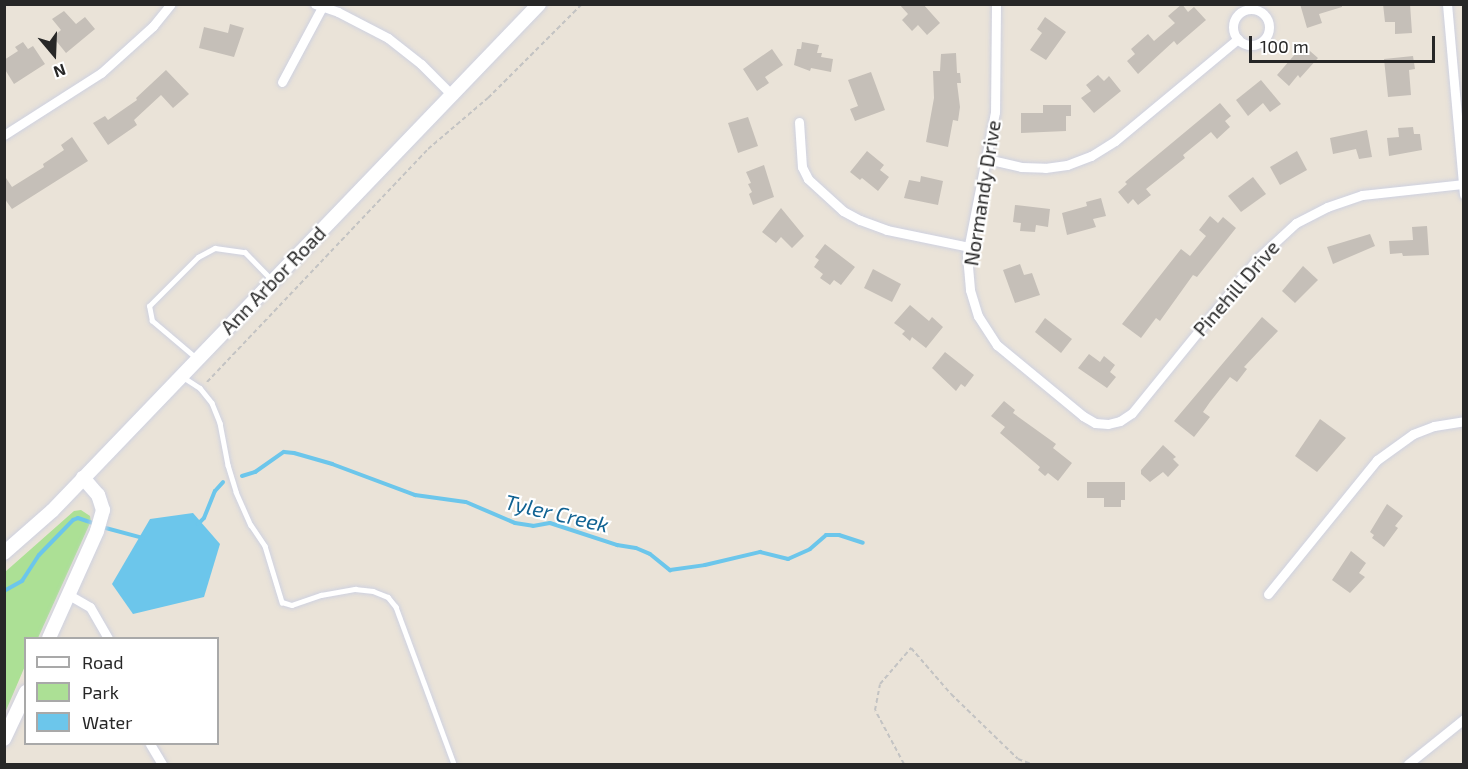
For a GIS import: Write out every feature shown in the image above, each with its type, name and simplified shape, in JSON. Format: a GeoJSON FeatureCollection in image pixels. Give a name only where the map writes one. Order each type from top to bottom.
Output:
{"type":"FeatureCollection","features":[{"type":"Feature","properties":{"kind":"main road","name":"Ann Arbor Road"},"geometry":{"type":"LineString","coordinates":[[4,553],[52,511],[539,4]]}},
{"type":"Feature","properties":{"kind":"main road"},"geometry":{"type":"LineString","coordinates":[[51,637],[99,525],[102,503],[83,478]]}},
{"type":"Feature","properties":{"kind":"main road"},"geometry":{"type":"LineString","coordinates":[[4,739],[24,696]]}},
{"type":"Feature","properties":{"kind":"street"},"geometry":{"type":"LineString","coordinates":[[4,135],[101,73],[153,26],[171,4]]}},
{"type":"Feature","properties":{"kind":"street","name":"Normandy Drive"},"geometry":{"type":"LineString","coordinates":[[992,4],[995,112],[969,247],[967,269],[974,303],[997,345],[1083,416],[1095,423],[1108,424]]}},
{"type":"Feature","properties":{"kind":"street"},"geometry":{"type":"LineString","coordinates":[[282,82],[318,5],[388,38],[421,64],[451,94]]}},
{"type":"Feature","properties":{"kind":"street"},"geometry":{"type":"LineString","coordinates":[[1447,5],[1463,187]]}},
{"type":"Feature","properties":{"kind":"street"},"geometry":{"type":"LineString","coordinates":[[987,159],[1021,167],[1045,168],[1067,165],[1091,156],[1115,141],[1238,39]]}},
{"type":"Feature","properties":{"kind":"street"},"geometry":{"type":"LineString","coordinates":[[799,122],[802,167],[808,179],[843,211],[887,230],[969,247]]}},
{"type":"Feature","properties":{"kind":"street","name":"Pinehill Drive"},"geometry":{"type":"LineString","coordinates":[[1108,424],[1120,421],[1132,413],[1257,259],[1296,223],[1327,207],[1362,195],[1463,187]]}},
{"type":"Feature","properties":{"kind":"street"},"geometry":{"type":"LineString","coordinates":[[1268,594],[1377,460],[1413,434],[1434,426],[1464,421]]}},
{"type":"Feature","properties":{"kind":"street"},"geometry":{"type":"LineString","coordinates":[[69,595],[90,607],[107,637]]}},
{"type":"Feature","properties":{"kind":"street"},"geometry":{"type":"LineString","coordinates":[[1408,765],[1464,719]]}},
{"type":"Feature","properties":{"kind":"street"},"geometry":{"type":"LineString","coordinates":[[151,745],[162,765]]}},
{"type":"Feature","properties":{"kind":"lane"},"geometry":{"type":"LineString","coordinates":[[197,359],[152,321],[149,306],[198,257],[215,248],[245,252],[272,280]]}},
{"type":"Feature","properties":{"kind":"lane"},"geometry":{"type":"LineString","coordinates":[[181,376],[201,388],[212,404],[220,423],[236,492],[250,525],[265,546],[282,602],[292,605],[355,589],[373,591],[388,597],[396,607],[454,765]]}},
{"type":"Feature","properties":{"kind":"path"},"geometry":{"type":"LineString","coordinates":[[201,388],[428,149],[488,98],[582,4]]}},
{"type":"Feature","properties":{"kind":"path"},"geometry":{"type":"LineString","coordinates":[[904,765],[875,710],[880,684],[911,648],[951,694],[1018,759],[1031,765]]}},
{"type":"Feature","properties":{"kind":"green space"},"geometry":{"type":"Polygon","coordinates":[[[81,510],[90,516],[91,521],[38,637],[24,637],[24,668],[5,713],[5,572],[74,511],[81,510]]]}},
{"type":"Feature","properties":{"kind":"water"},"geometry":{"type":"Polygon","coordinates":[[[193,513],[220,544],[204,597],[133,614],[112,584],[150,519],[193,513]]]}},
{"type":"Feature","properties":{"kind":"building"},"geometry":{"type":"Polygon","coordinates":[[[899,4],[923,4],[940,23],[927,35],[918,25],[912,31],[902,20],[908,14],[899,4]]]}},
{"type":"Feature","properties":{"kind":"building"},"geometry":{"type":"Polygon","coordinates":[[[1182,4],[1188,12],[1194,7],[1206,20],[1177,45],[1174,41],[1138,74],[1127,61],[1135,54],[1131,49],[1148,34],[1154,41],[1175,23],[1168,16],[1182,4]]]}},
{"type":"Feature","properties":{"kind":"building"},"geometry":{"type":"Polygon","coordinates":[[[1300,4],[1342,4],[1342,7],[1319,14],[1322,23],[1307,28],[1300,4]]]}},
{"type":"Feature","properties":{"kind":"building"},"geometry":{"type":"Polygon","coordinates":[[[1383,4],[1410,4],[1412,33],[1395,34],[1395,22],[1385,22],[1383,4]]]}},
{"type":"Feature","properties":{"kind":"building"},"geometry":{"type":"Polygon","coordinates":[[[64,11],[76,24],[85,17],[95,29],[66,53],[53,37],[61,30],[52,19],[64,11]]]}},
{"type":"Feature","properties":{"kind":"building"},"geometry":{"type":"Polygon","coordinates":[[[1045,17],[1066,32],[1046,60],[1030,50],[1042,33],[1037,29],[1045,17]]]}},
{"type":"Feature","properties":{"kind":"building"},"geometry":{"type":"Polygon","coordinates":[[[230,24],[244,28],[234,57],[199,48],[204,27],[228,33],[230,24]]]}},
{"type":"Feature","properties":{"kind":"building"},"geometry":{"type":"Polygon","coordinates":[[[23,42],[28,49],[33,46],[45,64],[14,84],[4,68],[4,60],[18,51],[15,47],[23,42]]]}},
{"type":"Feature","properties":{"kind":"building"},"geometry":{"type":"Polygon","coordinates":[[[802,42],[819,45],[817,53],[822,53],[821,57],[833,59],[831,72],[811,68],[810,71],[794,65],[797,49],[801,49],[802,42]]]}},
{"type":"Feature","properties":{"kind":"building"},"geometry":{"type":"Polygon","coordinates":[[[1303,45],[1318,58],[1300,78],[1298,75],[1289,86],[1277,75],[1303,45]]]}},
{"type":"Feature","properties":{"kind":"building"},"geometry":{"type":"Polygon","coordinates":[[[772,49],[783,65],[765,77],[769,83],[757,91],[743,69],[772,49]]]}},
{"type":"Feature","properties":{"kind":"building"},"geometry":{"type":"Polygon","coordinates":[[[956,53],[957,73],[960,73],[961,83],[957,83],[960,107],[958,121],[953,120],[948,147],[926,142],[934,98],[933,71],[940,71],[941,54],[956,53]]]}},
{"type":"Feature","properties":{"kind":"building"},"geometry":{"type":"Polygon","coordinates":[[[1413,56],[1415,69],[1409,70],[1411,95],[1388,97],[1384,59],[1413,56]]]}},
{"type":"Feature","properties":{"kind":"building"},"geometry":{"type":"Polygon","coordinates":[[[166,70],[189,94],[173,108],[161,95],[134,120],[137,125],[108,145],[93,123],[105,116],[108,120],[137,100],[136,98],[166,70]]]}},
{"type":"Feature","properties":{"kind":"building"},"geometry":{"type":"Polygon","coordinates":[[[871,72],[885,110],[855,121],[850,109],[858,106],[848,80],[871,72]]]}},
{"type":"Feature","properties":{"kind":"building"},"geometry":{"type":"Polygon","coordinates":[[[1098,75],[1104,81],[1109,76],[1121,91],[1094,113],[1081,98],[1091,91],[1086,85],[1098,75]]]}},
{"type":"Feature","properties":{"kind":"building"},"geometry":{"type":"Polygon","coordinates":[[[1261,80],[1281,104],[1270,112],[1263,103],[1248,116],[1236,100],[1261,80]]]}},
{"type":"Feature","properties":{"kind":"building"},"geometry":{"type":"Polygon","coordinates":[[[1220,103],[1231,116],[1225,121],[1230,127],[1217,139],[1211,132],[1183,155],[1185,158],[1146,189],[1151,195],[1138,205],[1133,199],[1128,204],[1118,192],[1127,184],[1125,182],[1220,103]]]}},
{"type":"Feature","properties":{"kind":"building"},"geometry":{"type":"Polygon","coordinates":[[[1043,105],[1071,105],[1071,116],[1066,116],[1066,131],[1021,133],[1021,113],[1043,113],[1043,105]]]}},
{"type":"Feature","properties":{"kind":"building"},"geometry":{"type":"Polygon","coordinates":[[[748,117],[758,146],[738,153],[728,123],[748,117]]]}},
{"type":"Feature","properties":{"kind":"building"},"geometry":{"type":"Polygon","coordinates":[[[1413,127],[1414,134],[1420,134],[1422,150],[1389,156],[1387,138],[1399,137],[1398,128],[1413,127]]]}},
{"type":"Feature","properties":{"kind":"building"},"geometry":{"type":"Polygon","coordinates":[[[1367,130],[1372,157],[1359,159],[1356,149],[1333,154],[1330,138],[1367,130]]]}},
{"type":"Feature","properties":{"kind":"building"},"geometry":{"type":"Polygon","coordinates":[[[72,137],[88,161],[12,209],[4,198],[4,175],[12,187],[44,167],[43,164],[64,150],[61,145],[72,137]]]}},
{"type":"Feature","properties":{"kind":"building"},"geometry":{"type":"Polygon","coordinates":[[[867,151],[884,165],[880,170],[889,177],[878,191],[850,172],[867,151]]]}},
{"type":"Feature","properties":{"kind":"building"},"geometry":{"type":"Polygon","coordinates":[[[1297,151],[1307,170],[1280,185],[1270,167],[1297,151]]]}},
{"type":"Feature","properties":{"kind":"building"},"geometry":{"type":"Polygon","coordinates":[[[764,165],[774,197],[753,205],[749,194],[752,192],[748,184],[751,183],[746,172],[764,165]]]}},
{"type":"Feature","properties":{"kind":"building"},"geometry":{"type":"Polygon","coordinates":[[[921,176],[943,181],[938,205],[904,198],[909,180],[920,182],[921,176]]]}},
{"type":"Feature","properties":{"kind":"building"},"geometry":{"type":"Polygon","coordinates":[[[1253,177],[1266,194],[1241,212],[1228,196],[1253,177]]]}},
{"type":"Feature","properties":{"kind":"building"},"geometry":{"type":"Polygon","coordinates":[[[1101,198],[1106,216],[1093,219],[1096,227],[1067,235],[1062,213],[1087,206],[1086,202],[1101,198]]]}},
{"type":"Feature","properties":{"kind":"building"},"geometry":{"type":"Polygon","coordinates":[[[1015,205],[1050,209],[1048,227],[1036,225],[1035,232],[1020,231],[1021,223],[1013,222],[1015,205]]]}},
{"type":"Feature","properties":{"kind":"building"},"geometry":{"type":"Polygon","coordinates":[[[781,208],[804,236],[792,248],[781,237],[776,243],[762,232],[781,208]]]}},
{"type":"Feature","properties":{"kind":"building"},"geometry":{"type":"Polygon","coordinates":[[[1210,216],[1218,223],[1223,217],[1236,228],[1197,277],[1193,275],[1160,321],[1156,318],[1141,338],[1122,324],[1181,249],[1190,256],[1206,236],[1199,230],[1210,216]]]}},
{"type":"Feature","properties":{"kind":"building"},"geometry":{"type":"Polygon","coordinates":[[[1427,226],[1429,255],[1390,254],[1389,241],[1413,240],[1412,227],[1427,226]]]}},
{"type":"Feature","properties":{"kind":"building"},"geometry":{"type":"Polygon","coordinates":[[[1370,234],[1375,246],[1333,264],[1327,247],[1370,234]]]}},
{"type":"Feature","properties":{"kind":"building"},"geometry":{"type":"Polygon","coordinates":[[[825,244],[855,267],[841,285],[834,280],[830,285],[820,278],[823,274],[814,267],[819,260],[815,257],[825,244]]]}},
{"type":"Feature","properties":{"kind":"building"},"geometry":{"type":"Polygon","coordinates":[[[1020,264],[1024,275],[1032,273],[1040,295],[1015,303],[1003,270],[1020,264]]]}},
{"type":"Feature","properties":{"kind":"building"},"geometry":{"type":"Polygon","coordinates":[[[1303,266],[1318,280],[1295,303],[1282,291],[1303,266]]]}},
{"type":"Feature","properties":{"kind":"building"},"geometry":{"type":"Polygon","coordinates":[[[873,269],[901,284],[892,302],[864,288],[873,269]]]}},
{"type":"Feature","properties":{"kind":"building"},"geometry":{"type":"Polygon","coordinates":[[[910,305],[929,321],[932,317],[943,327],[926,348],[912,337],[910,341],[902,334],[905,331],[894,323],[910,305]]]}},
{"type":"Feature","properties":{"kind":"building"},"geometry":{"type":"Polygon","coordinates":[[[1262,317],[1278,331],[1244,367],[1247,369],[1237,382],[1230,377],[1210,402],[1203,412],[1210,417],[1194,437],[1174,421],[1262,317]]]}},
{"type":"Feature","properties":{"kind":"building"},"geometry":{"type":"Polygon","coordinates":[[[1045,318],[1072,339],[1061,353],[1035,332],[1045,318]]]}},
{"type":"Feature","properties":{"kind":"building"},"geometry":{"type":"Polygon","coordinates":[[[945,352],[974,375],[965,387],[961,384],[956,391],[932,368],[945,352]]]}},
{"type":"Feature","properties":{"kind":"building"},"geometry":{"type":"Polygon","coordinates":[[[1089,354],[1100,362],[1104,356],[1115,365],[1110,372],[1116,377],[1107,388],[1078,368],[1089,354]]]}},
{"type":"Feature","properties":{"kind":"building"},"geometry":{"type":"Polygon","coordinates":[[[1004,401],[1015,410],[1013,413],[1056,444],[1053,448],[1072,463],[1058,481],[1048,473],[1045,476],[1038,470],[1040,467],[1000,433],[1005,427],[991,416],[1004,401]]]}},
{"type":"Feature","properties":{"kind":"building"},"geometry":{"type":"Polygon","coordinates":[[[1320,419],[1346,438],[1317,472],[1295,456],[1320,419]]]}},
{"type":"Feature","properties":{"kind":"building"},"geometry":{"type":"Polygon","coordinates":[[[1163,445],[1176,457],[1173,459],[1179,465],[1168,477],[1163,472],[1150,482],[1141,474],[1141,470],[1163,445]]]}},
{"type":"Feature","properties":{"kind":"building"},"geometry":{"type":"Polygon","coordinates":[[[1087,482],[1125,482],[1125,500],[1121,500],[1121,507],[1104,507],[1104,498],[1087,498],[1087,482]]]}},
{"type":"Feature","properties":{"kind":"building"},"geometry":{"type":"Polygon","coordinates":[[[1387,504],[1403,516],[1395,526],[1398,528],[1384,547],[1372,538],[1374,535],[1370,532],[1387,504]]]}},
{"type":"Feature","properties":{"kind":"building"},"geometry":{"type":"Polygon","coordinates":[[[1351,551],[1366,563],[1359,573],[1365,577],[1350,593],[1332,580],[1351,551]]]}},
{"type":"Feature","properties":{"kind":"waterway","name":"Tyler Creek"},"geometry":{"type":"LineString","coordinates":[[242,476],[255,472],[284,452],[294,453],[332,464],[415,495],[466,502],[515,523],[533,526],[550,523],[617,545],[636,548],[650,554],[670,570],[705,565],[760,552],[788,559],[810,549],[826,535],[839,535],[863,543]]}},
{"type":"Feature","properties":{"kind":"waterway","name":"Tyler Creek"},"geometry":{"type":"LineString","coordinates":[[198,524],[204,518],[215,491],[223,482]]}},
{"type":"Feature","properties":{"kind":"waterway","name":"Tyler Creek"},"geometry":{"type":"LineString","coordinates":[[4,591],[22,581],[39,555],[73,520],[78,518],[95,524]]}},
{"type":"Feature","properties":{"kind":"waterway","name":"Tyler Creek"},"geometry":{"type":"LineString","coordinates":[[102,527],[143,538]]}}]}
